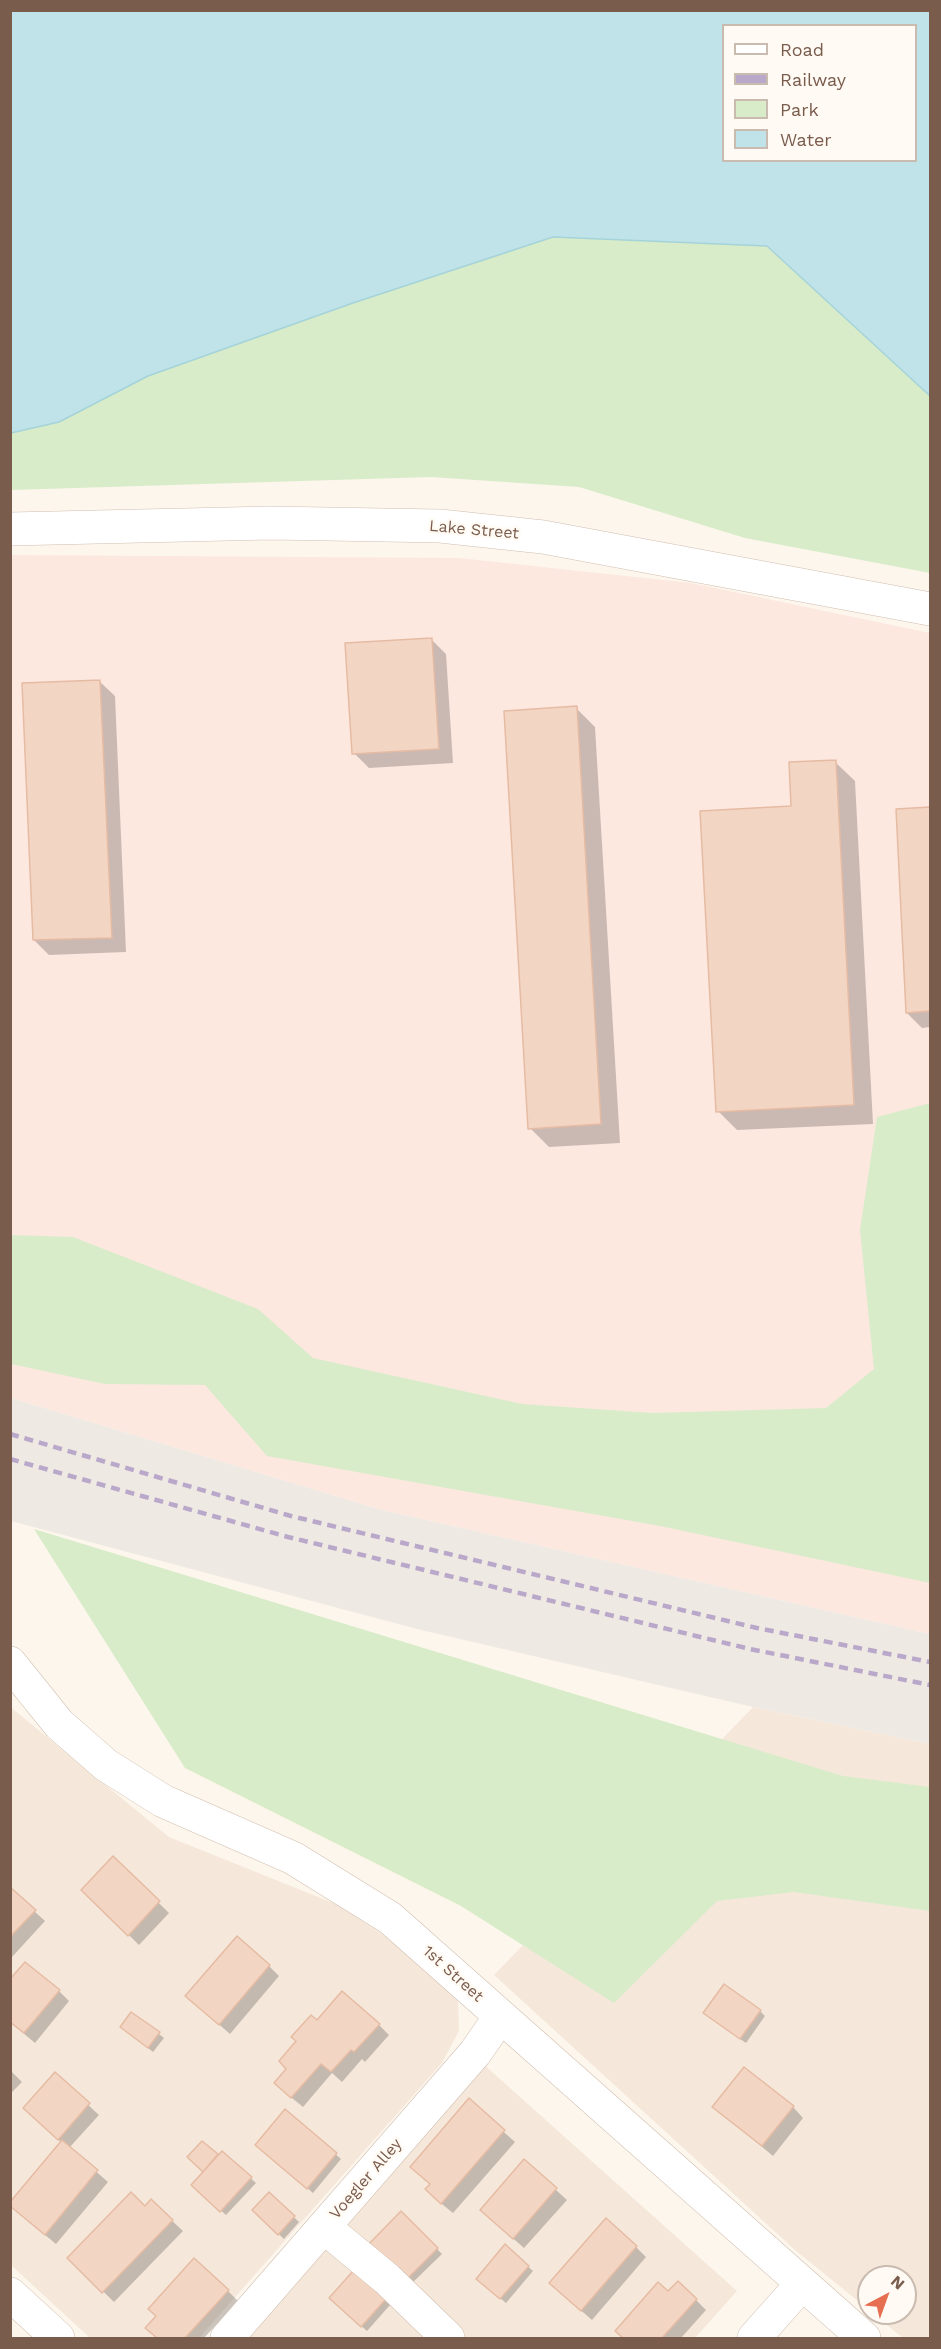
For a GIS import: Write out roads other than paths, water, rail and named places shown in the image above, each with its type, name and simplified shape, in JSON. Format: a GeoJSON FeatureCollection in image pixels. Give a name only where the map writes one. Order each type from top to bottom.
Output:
{"type":"FeatureCollection","features":[{"type":"Feature","properties":{"kind":"street","name":"Lake Street"},"geometry":{"type":"LineString","coordinates":[[10,529],[271,523],[440,526],[543,537],[930,609]]}},
{"type":"Feature","properties":{"kind":"street","name":"1st Street"},"geometry":{"type":"LineString","coordinates":[[10,1663],[59,1724],[106,1765],[163,1801],[293,1858],[390,1918],[864,2338]]}},
{"type":"Feature","properties":{"kind":"street","name":"Voegler Alley"},"geometry":{"type":"LineString","coordinates":[[227,2338],[476,2053],[500,2017]]}},
{"type":"Feature","properties":{"kind":"street"},"geometry":{"type":"LineString","coordinates":[[324,2227],[387,2280],[448,2338]]}},
{"type":"Feature","properties":{"kind":"street"},"geometry":{"type":"LineString","coordinates":[[754,2338],[802,2284]]}},
{"type":"Feature","properties":{"kind":"street"},"geometry":{"type":"LineString","coordinates":[[10,2294],[58,2338]]}},
{"type":"Feature","properties":{"kind":"water"},"geometry":{"type":"Polygon","coordinates":[[[10,11],[930,11],[930,396],[767,246],[553,237],[353,303],[148,376],[59,422],[11,433],[10,11]]]}},
{"type":"Feature","properties":{"kind":"railway"},"geometry":{"type":"LineString","coordinates":[[10,1434],[291,1516],[757,1628],[930,1662]]}},
{"type":"Feature","properties":{"kind":"railway"},"geometry":{"type":"LineString","coordinates":[[10,1459],[288,1537],[750,1649],[930,1685]]}}]}
